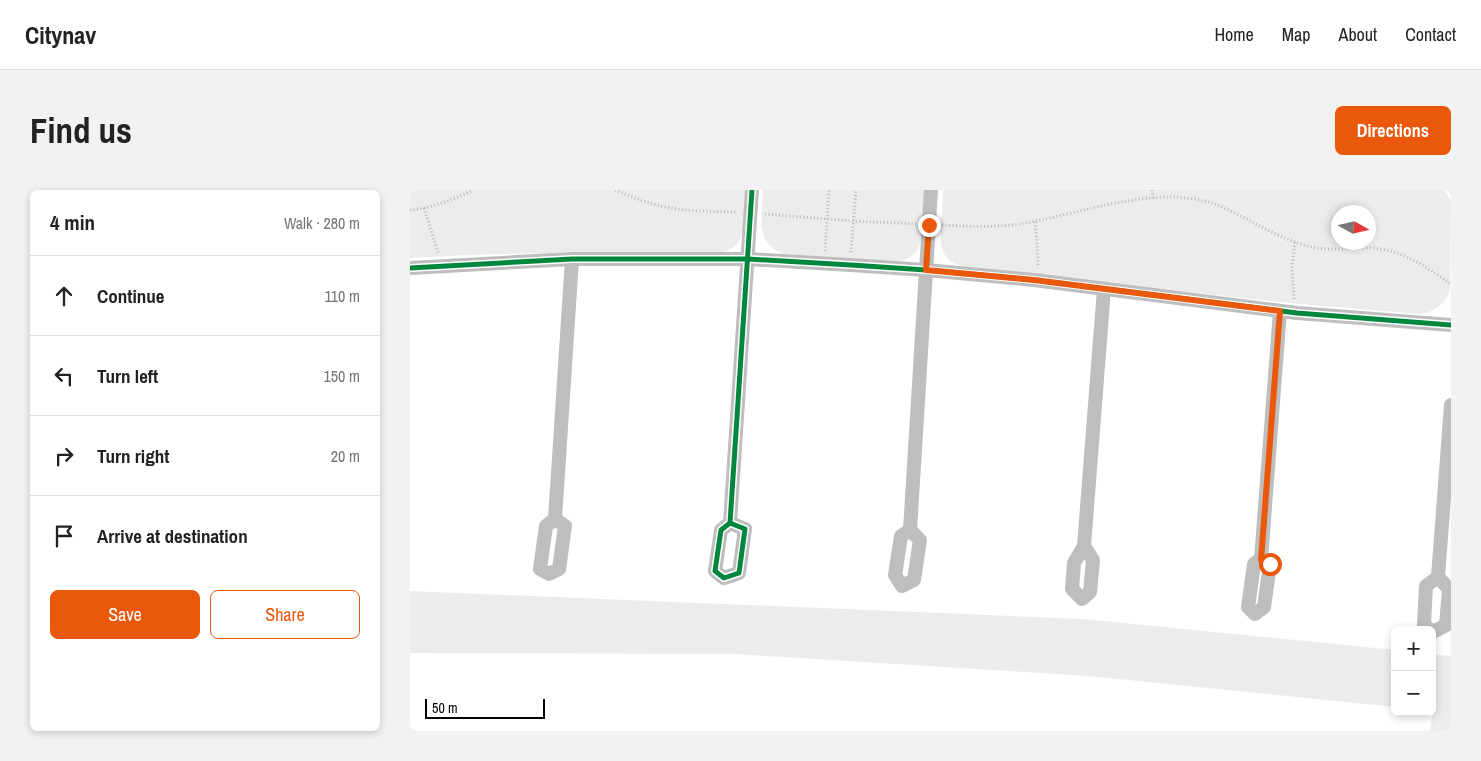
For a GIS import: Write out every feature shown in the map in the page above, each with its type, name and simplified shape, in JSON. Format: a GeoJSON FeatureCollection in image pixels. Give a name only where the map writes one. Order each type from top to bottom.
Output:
{"type":"FeatureCollection","features":[{"type":"Feature","properties":{"kind":"street"},"geometry":{"type":"LineString","coordinates":[[730,523],[752,190]]}},
{"type":"Feature","properties":{"kind":"street"},"geometry":{"type":"LineString","coordinates":[[910,530],[931,190]]}},
{"type":"Feature","properties":{"kind":"street"},"geometry":{"type":"LineString","coordinates":[[554,519],[572,259]]}},
{"type":"Feature","properties":{"kind":"street"},"geometry":{"type":"LineString","coordinates":[[410,268],[572,259],[748,260],[851,265],[1034,280],[1297,313],[1451,325]]}},
{"type":"Feature","properties":{"kind":"street"},"geometry":{"type":"LineString","coordinates":[[1084,546],[1104,289]]}},
{"type":"Feature","properties":{"kind":"street"},"geometry":{"type":"LineString","coordinates":[[1261,560],[1280,311]]}},
{"type":"Feature","properties":{"kind":"street"},"geometry":{"type":"LineString","coordinates":[[1436,630],[1446,625],[1449,589],[1438,577],[1451,404]]}},
{"type":"Feature","properties":{"kind":"street"},"geometry":{"type":"LineString","coordinates":[[1425,626],[1426,586],[1438,577]]}},
{"type":"Feature","properties":{"kind":"path"},"geometry":{"type":"LineString","coordinates":[[410,210],[455,199],[472,190]]}},
{"type":"Feature","properties":{"kind":"path"},"geometry":{"type":"LineString","coordinates":[[615,190],[640,200],[666,207],[693,211],[986,228],[1034,222],[1094,208],[1153,198],[1174,197],[1209,202],[1221,206],[1294,242],[1314,248],[1333,250],[1370,248],[1402,254],[1417,261],[1451,284]]}},
{"type":"Feature","properties":{"kind":"path"},"geometry":{"type":"LineString","coordinates":[[824,264],[829,190]]}},
{"type":"Feature","properties":{"kind":"path"},"geometry":{"type":"LineString","coordinates":[[851,265],[856,190]]}},
{"type":"Feature","properties":{"kind":"path"},"geometry":{"type":"LineString","coordinates":[[1152,190],[1153,198]]}},
{"type":"Feature","properties":{"kind":"path"},"geometry":{"type":"LineString","coordinates":[[424,208],[432,239],[442,265]]}},
{"type":"Feature","properties":{"kind":"path"},"geometry":{"type":"LineString","coordinates":[[1034,222],[1038,263],[1034,280]]}},
{"type":"Feature","properties":{"kind":"path"},"geometry":{"type":"LineString","coordinates":[[1294,242],[1293,290],[1297,313]]}},
{"type":"Feature","properties":{"kind":"shaded area"},"geometry":{"type":"Polygon","coordinates":[[[410,190],[747,190],[744,230],[735,246],[727,251],[716,253],[525,254],[410,258],[410,190]]]}},
{"type":"Feature","properties":{"kind":"shaded area"},"geometry":{"type":"Polygon","coordinates":[[[763,190],[926,190],[919,248],[911,257],[896,261],[783,254],[774,249],[764,235],[761,218],[763,190]]]}},
{"type":"Feature","properties":{"kind":"shaded area"},"geometry":{"type":"Polygon","coordinates":[[[943,190],[1444,190],[1451,201],[1450,290],[1445,300],[1434,310],[1418,314],[1288,303],[964,267],[945,256],[941,244],[943,190]]]}},
{"type":"Feature","properties":{"kind":"shaded area"},"geometry":{"type":"Polygon","coordinates":[[[410,591],[1084,619],[1391,650],[1391,707],[1089,676],[735,654],[410,653],[410,591]]]}},
{"type":"Feature","properties":{"kind":"shaded area"},"geometry":{"type":"Polygon","coordinates":[[[1436,654],[1451,656],[1451,731],[1430,731],[1432,716],[1436,716],[1436,654]]]}},
{"type":"Feature","properties":{"kind":"cycle path"},"geometry":{"type":"LineString","coordinates":[[730,523],[745,529],[739,573],[724,578],[715,571],[721,530],[730,523],[752,190]]}},
{"type":"Feature","properties":{"kind":"cycle path"},"geometry":{"type":"LineString","coordinates":[[410,268],[572,259],[748,259],[926,270],[1034,280],[1297,313],[1451,325]]}},
{"type":"Feature","properties":{"kind":"route"},"geometry":{"type":"LineString","coordinates":[[929,225],[926,270],[1034,280],[1280,311],[1261,560],[1270,564]]}}]}
